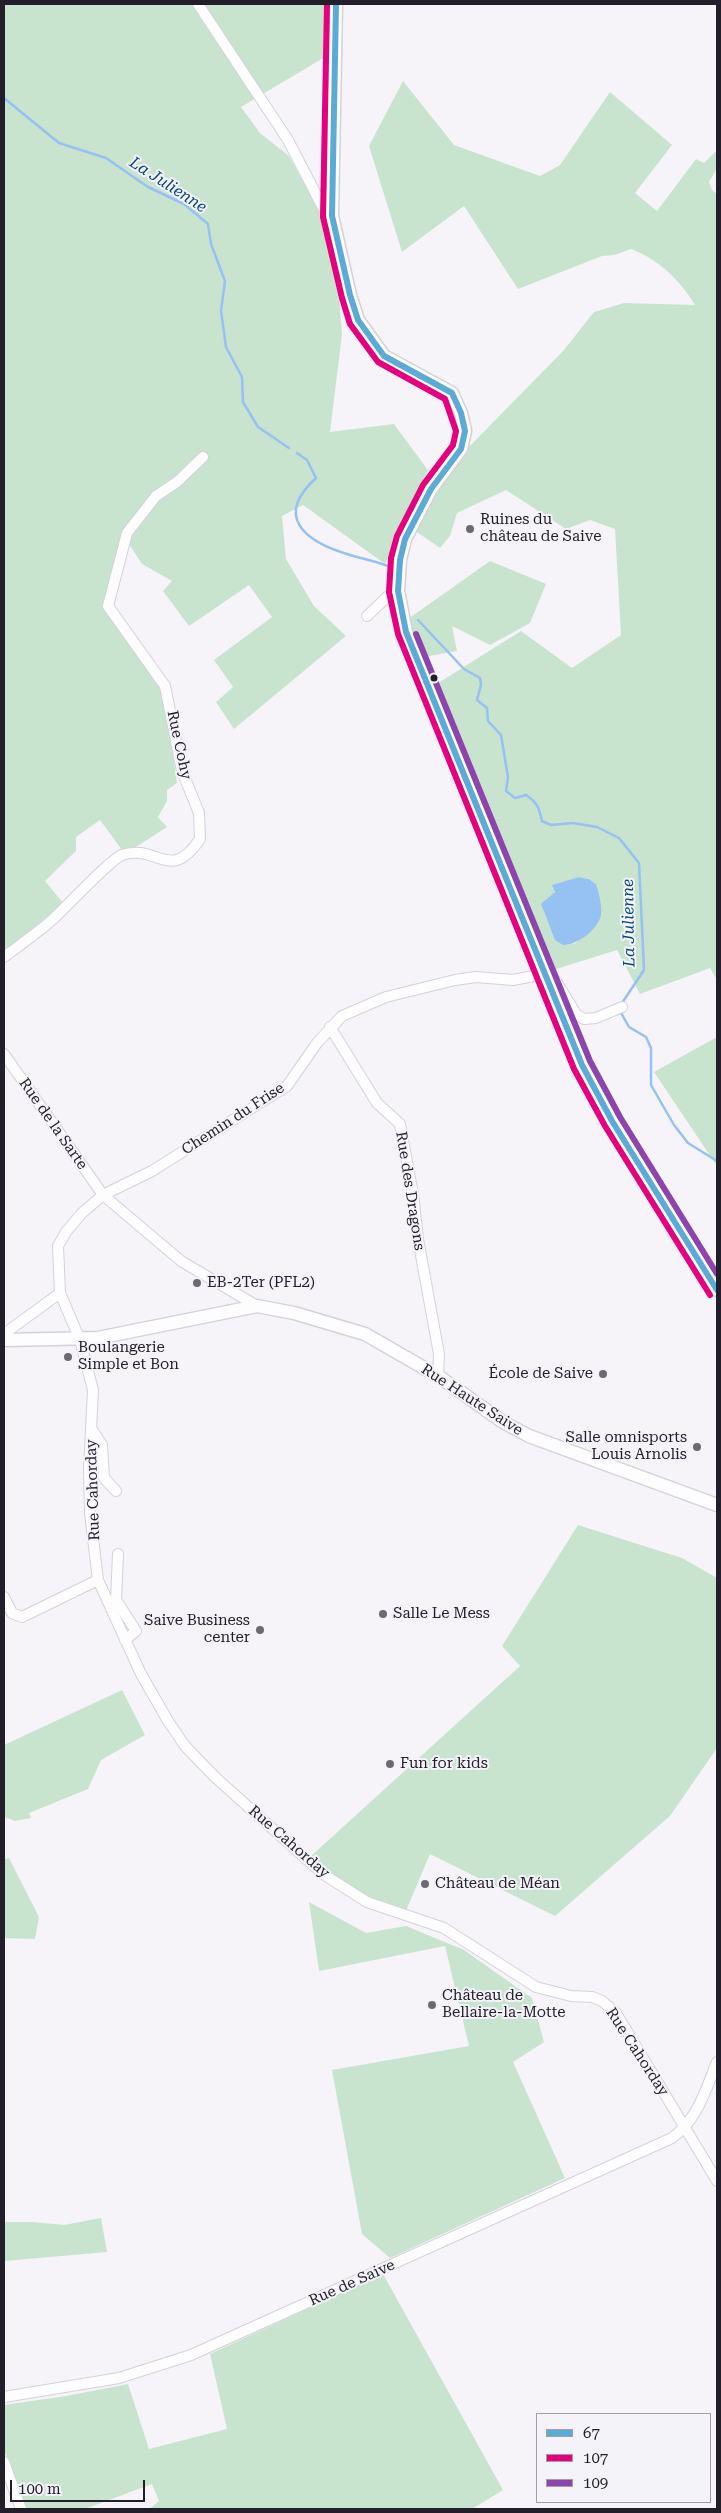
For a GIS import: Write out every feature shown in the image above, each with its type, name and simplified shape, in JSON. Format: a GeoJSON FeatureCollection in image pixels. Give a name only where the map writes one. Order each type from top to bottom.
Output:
{"type":"FeatureCollection","features":[{"type":"Feature","properties":{"kind":"street"},"geometry":{"type":"LineString","coordinates":[[198,4],[288,140],[322,206],[332,216]]}},
{"type":"Feature","properties":{"kind":"street"},"geometry":{"type":"LineString","coordinates":[[336,4],[332,216],[358,320],[366,334],[384,356],[452,394],[461,413],[465,431],[461,449],[431,489],[405,539],[400,560],[398,591],[406,632],[582,1065],[600,1100],[717,1290]]}},
{"type":"Feature","properties":{"kind":"street","name":"Rue Cohy"},"geometry":{"type":"LineString","coordinates":[[4,957],[51,921],[120,856],[139,853],[176,861],[184,858],[200,839],[199,813],[182,771],[165,686],[108,606],[127,533],[156,496],[177,482],[203,457]]}},
{"type":"Feature","properties":{"kind":"street"},"geometry":{"type":"LineString","coordinates":[[367,616],[388,596],[398,591]]}},
{"type":"Feature","properties":{"kind":"street"},"geometry":{"type":"LineString","coordinates":[[544,974],[556,981],[576,1014],[584,1019],[596,1018],[619,1008]]}},
{"type":"Feature","properties":{"kind":"street","name":"Chemin du Frise"},"geometry":{"type":"LineString","coordinates":[[103,1195],[152,1170],[287,1086],[330,1027],[342,1016],[386,997],[469,978],[512,980],[544,974]]}},
{"type":"Feature","properties":{"kind":"street","name":"Rue des Dragons"},"geometry":{"type":"LineString","coordinates":[[330,1027],[377,1103],[400,1124],[413,1194],[418,1240],[439,1354],[438,1376]]}},
{"type":"Feature","properties":{"kind":"street","name":"Rue de la Sarte"},"geometry":{"type":"LineString","coordinates":[[4,1054],[103,1195]]}},
{"type":"Feature","properties":{"kind":"street"},"geometry":{"type":"LineString","coordinates":[[80,1340],[60,1293],[58,1246],[66,1232],[82,1213],[103,1195]]}},
{"type":"Feature","properties":{"kind":"street","name":"Rue Haute Saive"},"geometry":{"type":"LineString","coordinates":[[103,1195],[180,1260],[257,1306],[294,1313],[365,1334],[438,1376],[504,1422],[529,1436],[717,1505]]}},
{"type":"Feature","properties":{"kind":"street","name":"Rue Haute Saive"},"geometry":{"type":"LineString","coordinates":[[60,1293],[8,1331],[4,1340],[80,1340],[162,1326],[257,1306]]}},
{"type":"Feature","properties":{"kind":"street","name":"Rue Cahorday"},"geometry":{"type":"LineString","coordinates":[[80,1340],[93,1390],[90,1514],[98,1580],[125,1640],[163,1713],[185,1746],[215,1777],[323,1874],[367,1902],[444,1928],[536,1987],[602,2001],[616,2013],[717,2181]]}},
{"type":"Feature","properties":{"kind":"street"},"geometry":{"type":"LineString","coordinates":[[91,1428],[102,1445],[104,1478],[116,1491]]}},
{"type":"Feature","properties":{"kind":"street"},"geometry":{"type":"LineString","coordinates":[[118,1554],[116,1600],[136,1631],[125,1640]]}},
{"type":"Feature","properties":{"kind":"street"},"geometry":{"type":"LineString","coordinates":[[4,1597],[12,1613],[22,1617],[98,1580]]}},
{"type":"Feature","properties":{"kind":"street"},"geometry":{"type":"LineString","coordinates":[[686,2128],[701,2100],[717,2062]]}},
{"type":"Feature","properties":{"kind":"street","name":"Rue de Saive"},"geometry":{"type":"LineString","coordinates":[[4,2398],[119,2378],[191,2355],[663,2142],[686,2128]]}},
{"type":"Feature","properties":{"kind":"street"},"geometry":{"type":"LineString","coordinates":[[4,2462],[21,2509]]}},
{"type":"Feature","properties":{"kind":"green space"},"geometry":{"type":"Polygon","coordinates":[[[4,4],[332,4],[330,54],[241,107],[260,133],[289,156],[325,221],[341,284],[339,299],[342,334],[330,432],[394,424],[428,470],[385,564],[303,505],[282,516],[286,559],[314,606],[346,636],[234,729],[216,702],[233,687],[214,660],[272,617],[249,585],[189,626],[163,591],[172,581],[142,564],[125,538],[110,601],[161,687],[165,698],[177,783],[167,790],[167,801],[158,817],[167,827],[125,854],[100,820],[76,837],[76,851],[45,881],[64,904],[4,952],[4,4]]]}},
{"type":"Feature","properties":{"kind":"green space"},"geometry":{"type":"Polygon","coordinates":[[[403,81],[454,145],[540,176],[560,165],[610,92],[672,145],[635,193],[657,211],[696,159],[704,163],[715,152],[717,153],[717,168],[709,182],[712,190],[717,194],[717,980],[710,968],[640,994],[617,950],[553,970],[435,685],[521,631],[572,668],[621,635],[615,529],[590,520],[566,529],[506,490],[457,513],[450,536],[440,548],[414,530],[462,454],[564,350],[594,312],[624,303],[695,305],[668,271],[650,258],[631,249],[614,255],[602,256],[518,289],[464,206],[402,252],[369,146],[403,81]],[[579,877],[553,885],[555,891],[544,912],[547,920],[574,944],[599,920],[596,884],[589,879],[579,877]]]}},
{"type":"Feature","properties":{"kind":"green space"},"geometry":{"type":"Polygon","coordinates":[[[490,561],[546,584],[530,623],[490,645],[452,626],[457,651],[424,657],[408,619],[490,561]]]}},
{"type":"Feature","properties":{"kind":"green space"},"geometry":{"type":"Polygon","coordinates":[[[717,1037],[717,1166],[654,1072],[717,1037]]]}},
{"type":"Feature","properties":{"kind":"green space"},"geometry":{"type":"Polygon","coordinates":[[[578,1525],[682,1558],[717,1578],[717,1748],[670,1816],[555,1916],[430,1854],[405,1913],[343,1881],[311,1856],[520,1666],[502,1646],[578,1525]]]}},
{"type":"Feature","properties":{"kind":"green space"},"geometry":{"type":"Polygon","coordinates":[[[122,1690],[145,1735],[101,1760],[88,1789],[29,1813],[31,1818],[15,1821],[4,1817],[4,1745],[122,1690]]]}},
{"type":"Feature","properties":{"kind":"green space"},"geometry":{"type":"Polygon","coordinates":[[[9,1858],[39,1917],[35,1939],[4,1938],[4,1859],[9,1858]]]}},
{"type":"Feature","properties":{"kind":"green space"},"geometry":{"type":"Polygon","coordinates":[[[309,1902],[366,1933],[406,1926],[464,1950],[532,1998],[544,2042],[513,2062],[565,2178],[390,2258],[362,2234],[332,2070],[469,2046],[445,1946],[319,1971],[309,1902]]]}},
{"type":"Feature","properties":{"kind":"green space"},"geometry":{"type":"Polygon","coordinates":[[[101,2218],[107,2252],[4,2261],[4,2222],[64,2225],[101,2218]]]}},
{"type":"Feature","properties":{"kind":"green space"},"geometry":{"type":"Polygon","coordinates":[[[383,2274],[503,2490],[472,2509],[149,2509],[159,2501],[152,2484],[85,2509],[25,2509],[4,2450],[4,2405],[128,2384],[149,2449],[227,2429],[210,2354],[383,2274]]]}},
{"type":"Feature","properties":{"kind":"water"},"geometry":{"type":"Polygon","coordinates":[[[579,877],[589,879],[596,884],[601,903],[601,915],[596,926],[586,936],[563,945],[555,940],[541,904],[555,892],[552,885],[579,877]]]}},
{"type":"Feature","properties":{"kind":"waterway","name":"La Julienne"},"geometry":{"type":"LineString","coordinates":[[4,98],[59,143],[106,158],[148,187],[184,204],[208,224],[211,244],[225,281],[221,311],[226,347],[242,377],[243,402],[258,427],[289,448]]}},
{"type":"Feature","properties":{"kind":"waterway","name":"La Julienne"},"geometry":{"type":"LineString","coordinates":[[297,453],[307,460],[316,478],[297,504],[296,515],[300,525],[307,534],[332,549],[392,568]]}},
{"type":"Feature","properties":{"kind":"waterway","name":"La Julienne"},"geometry":{"type":"LineString","coordinates":[[418,620],[464,669],[480,678],[481,685],[477,700],[487,708],[488,721],[501,735],[508,777],[506,791],[515,798],[526,795],[530,798],[537,806],[542,821],[551,825],[573,823],[597,827],[619,838],[639,863],[644,970],[622,1003]]}},
{"type":"Feature","properties":{"kind":"waterway","name":"La Julienne"},"geometry":{"type":"LineString","coordinates":[[620,1011],[629,1027],[646,1037],[651,1048],[651,1085],[674,1125],[688,1143],[717,1161]]}},
{"type":"Feature","properties":{"kind":"transit line","name":"107"},"geometry":{"type":"LineString","coordinates":[[327,4],[323,217],[342,298],[350,324],[378,362],[445,399],[456,431],[453,445],[423,485],[397,536],[391,558],[389,592],[398,634],[574,1069],[605,1126],[710,1295]]}},
{"type":"Feature","properties":{"kind":"transit line","name":"67"},"geometry":{"type":"LineString","coordinates":[[336,4],[332,216],[350,295],[358,320],[384,356],[452,393],[461,413],[465,431],[461,449],[431,489],[405,539],[400,560],[398,591],[406,632],[582,1065],[612,1121],[717,1290]]}},
{"type":"Feature","properties":{"kind":"transit line","name":"109"},"geometry":{"type":"LineString","coordinates":[[416,634],[590,1061],[620,1117],[717,1274]]}},
{"type":"Feature","properties":{"kind":"place","name":"Ruines du château de Saive"},"geometry":{"type":"Point","coordinates":[470,529]}},
{"type":"Feature","properties":{"kind":"place","name":"EB-2Ter (PFL2)"},"geometry":{"type":"Point","coordinates":[197,1283]}},
{"type":"Feature","properties":{"kind":"place","name":"Boulangerie Simple et Bon"},"geometry":{"type":"Point","coordinates":[68,1357]}},
{"type":"Feature","properties":{"kind":"place","name":"École de Saive"},"geometry":{"type":"Point","coordinates":[603,1374]}},
{"type":"Feature","properties":{"kind":"place","name":"Salle omnisports Louis Arnolis"},"geometry":{"type":"Point","coordinates":[697,1447]}},
{"type":"Feature","properties":{"kind":"place","name":"Salle Le Mess"},"geometry":{"type":"Point","coordinates":[383,1614]}},
{"type":"Feature","properties":{"kind":"place","name":"Saive Business center"},"geometry":{"type":"Point","coordinates":[260,1630]}},
{"type":"Feature","properties":{"kind":"place","name":"Fun for kids"},"geometry":{"type":"Point","coordinates":[390,1764]}},
{"type":"Feature","properties":{"kind":"place","name":"Château de Méan"},"geometry":{"type":"Point","coordinates":[425,1884]}},
{"type":"Feature","properties":{"kind":"place","name":"Château de Bellaire-la-Motte"},"geometry":{"type":"Point","coordinates":[432,2005]}}]}
